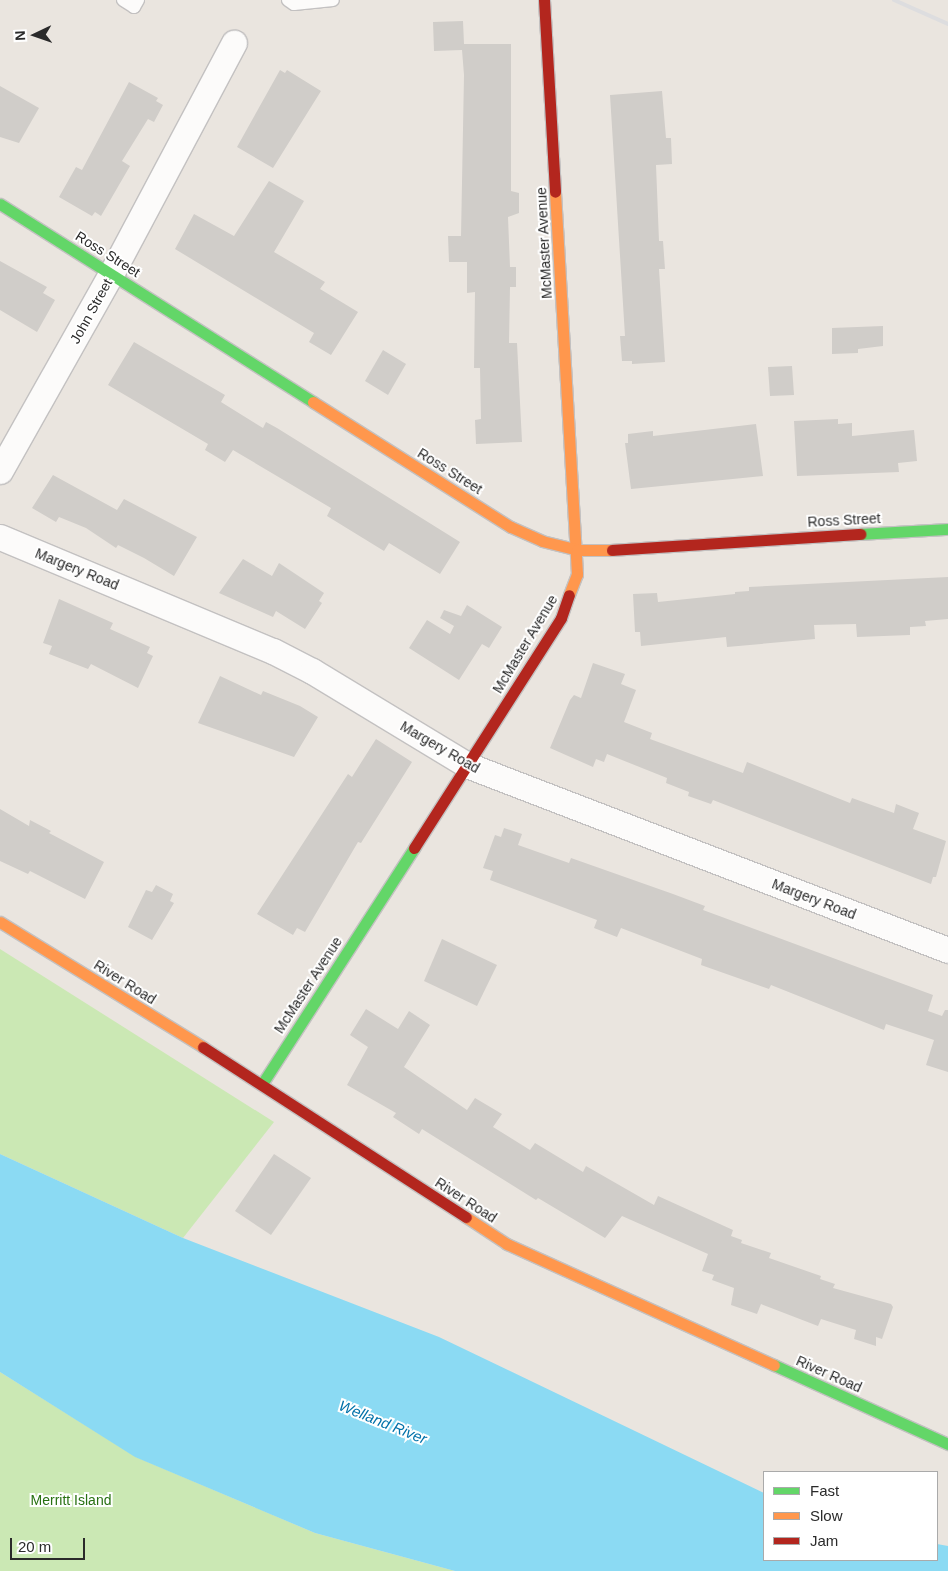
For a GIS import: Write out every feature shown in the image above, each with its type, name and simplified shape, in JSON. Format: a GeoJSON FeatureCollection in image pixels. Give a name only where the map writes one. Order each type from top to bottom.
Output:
{"type":"FeatureCollection","features":[{"type":"Feature","properties":{"kind":"street","name":"McMaster Avenue"},"geometry":{"type":"LineString","coordinates":[[262,1084],[561,618],[577,574],[544,0]]}},
{"type":"Feature","properties":{"kind":"street","name":"John Street"},"geometry":{"type":"LineString","coordinates":[[0,470],[111,274],[234,43]]}},
{"type":"Feature","properties":{"kind":"street","name":"Ross Street"},"geometry":{"type":"LineString","coordinates":[[0,204],[511,527],[542,541],[577,550],[948,529]]}},
{"type":"Feature","properties":{"kind":"street","name":"Margery Road"},"geometry":{"type":"LineString","coordinates":[[0,537],[273,651],[312,671],[467,765],[948,950]]}},
{"type":"Feature","properties":{"kind":"street","name":"River Road"},"geometry":{"type":"LineString","coordinates":[[0,922],[262,1084],[507,1244],[948,1444]]}},
{"type":"Feature","properties":{"kind":"lane"},"geometry":{"type":"LineString","coordinates":[[123,0],[134,7],[138,0]]}},
{"type":"Feature","properties":{"kind":"lane"},"geometry":{"type":"LineString","coordinates":[[288,0],[294,4],[333,0]]}},
{"type":"Feature","properties":{"kind":"green space"},"geometry":{"type":"Polygon","coordinates":[[[0,949],[274,1122],[183,1238],[0,1154],[0,949]]]}},
{"type":"Feature","properties":{"kind":"green space","name":"Merritt Island"},"geometry":{"type":"Polygon","coordinates":[[[0,1372],[136,1457],[315,1533],[455,1571],[0,1571],[0,1372]]]}},
{"type":"Feature","properties":{"kind":"water","name":"Welland River"},"geometry":{"type":"Polygon","coordinates":[[[0,1154],[183,1238],[439,1337],[763,1493],[763,1561],[938,1561],[938,1544],[948,1546],[948,1571],[455,1571],[315,1533],[135,1457],[0,1372],[0,1154]]]}},
{"type":"Feature","properties":{"kind":"building"},"geometry":{"type":"Polygon","coordinates":[[[463,21],[464,44],[511,44],[511,191],[519,193],[519,213],[508,217],[510,267],[516,267],[516,287],[510,287],[509,343],[517,343],[522,442],[476,444],[475,420],[481,419],[480,368],[474,368],[475,292],[467,293],[467,262],[449,262],[448,236],[461,236],[464,75],[462,50],[434,51],[433,22],[463,21]]]}},
{"type":"Feature","properties":{"kind":"building"},"geometry":{"type":"Polygon","coordinates":[[[280,70],[285,73],[287,70],[321,91],[273,168],[237,147],[280,70]]]}},
{"type":"Feature","properties":{"kind":"building"},"geometry":{"type":"Polygon","coordinates":[[[129,82],[158,98],[156,101],[163,105],[154,122],[148,119],[122,161],[130,166],[101,216],[95,212],[92,216],[59,197],[76,167],[82,170],[129,82]]]}},
{"type":"Feature","properties":{"kind":"building"},"geometry":{"type":"Polygon","coordinates":[[[0,86],[39,108],[19,143],[0,137],[0,86]]]}},
{"type":"Feature","properties":{"kind":"building"},"geometry":{"type":"Polygon","coordinates":[[[662,91],[666,138],[671,138],[672,164],[656,165],[659,241],[663,241],[665,269],[659,269],[665,362],[632,364],[632,361],[622,361],[620,336],[625,336],[610,95],[662,91]]]}},
{"type":"Feature","properties":{"kind":"building"},"geometry":{"type":"Polygon","coordinates":[[[269,181],[304,201],[274,252],[325,282],[320,289],[358,312],[331,355],[309,342],[314,333],[175,249],[194,214],[234,236],[269,181]]]}},
{"type":"Feature","properties":{"kind":"building"},"geometry":{"type":"Polygon","coordinates":[[[0,261],[47,287],[43,293],[55,300],[37,332],[0,310],[0,261]]]}},
{"type":"Feature","properties":{"kind":"building"},"geometry":{"type":"Polygon","coordinates":[[[883,326],[883,346],[858,349],[858,353],[832,354],[832,328],[883,326]]]}},
{"type":"Feature","properties":{"kind":"building"},"geometry":{"type":"Polygon","coordinates":[[[134,342],[225,395],[221,402],[258,425],[263,428],[266,422],[277,428],[460,542],[440,574],[389,543],[384,551],[327,516],[331,508],[233,450],[225,462],[205,450],[208,444],[108,385],[134,342]]]}},
{"type":"Feature","properties":{"kind":"building"},"geometry":{"type":"Polygon","coordinates":[[[383,350],[406,364],[388,395],[365,381],[383,350]]]}},
{"type":"Feature","properties":{"kind":"building"},"geometry":{"type":"Polygon","coordinates":[[[792,366],[794,395],[770,396],[768,367],[792,366]]]}},
{"type":"Feature","properties":{"kind":"building"},"geometry":{"type":"Polygon","coordinates":[[[838,419],[838,424],[852,423],[852,436],[914,430],[917,461],[898,463],[899,472],[797,476],[794,421],[838,419]]]}},
{"type":"Feature","properties":{"kind":"building"},"geometry":{"type":"Polygon","coordinates":[[[756,424],[763,476],[631,489],[625,443],[628,443],[628,434],[653,431],[653,436],[756,424]]]}},
{"type":"Feature","properties":{"kind":"building"},"geometry":{"type":"Polygon","coordinates":[[[53,475],[117,510],[124,499],[197,537],[174,576],[118,545],[116,548],[86,528],[59,517],[56,522],[32,508],[53,475]]]}},
{"type":"Feature","properties":{"kind":"building"},"geometry":{"type":"Polygon","coordinates":[[[243,559],[272,576],[279,563],[324,593],[319,601],[322,603],[305,629],[276,611],[273,617],[219,593],[243,559]]]}},
{"type":"Feature","properties":{"kind":"building"},"geometry":{"type":"Polygon","coordinates":[[[948,577],[948,619],[925,621],[926,626],[910,627],[910,635],[857,637],[856,624],[814,625],[815,639],[727,647],[726,637],[641,646],[640,632],[635,632],[633,594],[657,593],[658,602],[735,594],[735,592],[749,591],[749,587],[948,577]]]}},
{"type":"Feature","properties":{"kind":"building"},"geometry":{"type":"Polygon","coordinates":[[[59,599],[113,623],[110,629],[150,647],[147,653],[153,656],[138,688],[91,664],[88,669],[49,654],[52,646],[43,643],[59,599]]]}},
{"type":"Feature","properties":{"kind":"building"},"geometry":{"type":"Polygon","coordinates":[[[467,605],[502,627],[489,648],[482,644],[459,680],[409,648],[427,620],[450,634],[454,626],[440,618],[444,610],[461,616],[467,605]]]}},
{"type":"Feature","properties":{"kind":"building"},"geometry":{"type":"Polygon","coordinates":[[[593,663],[625,674],[621,684],[636,690],[624,722],[652,733],[650,739],[743,773],[747,762],[850,803],[852,798],[894,813],[896,804],[919,813],[913,829],[946,841],[936,877],[933,877],[931,884],[713,800],[711,804],[688,796],[689,792],[666,783],[667,778],[607,754],[604,762],[596,759],[593,767],[550,748],[570,700],[574,695],[581,698],[593,663]]]}},
{"type":"Feature","properties":{"kind":"building"},"geometry":{"type":"Polygon","coordinates":[[[220,676],[261,695],[263,691],[300,706],[318,717],[294,757],[198,723],[220,676]]]}},
{"type":"Feature","properties":{"kind":"building"},"geometry":{"type":"Polygon","coordinates":[[[376,739],[412,762],[361,843],[358,842],[305,932],[297,928],[293,935],[257,914],[348,774],[352,777],[376,739]]]}},
{"type":"Feature","properties":{"kind":"building"},"geometry":{"type":"Polygon","coordinates":[[[0,809],[29,826],[30,820],[51,831],[49,833],[104,862],[85,899],[30,871],[28,874],[0,861],[0,809]]]}},
{"type":"Feature","properties":{"kind":"building"},"geometry":{"type":"Polygon","coordinates":[[[504,828],[522,834],[518,845],[569,863],[571,858],[673,894],[705,906],[703,910],[933,995],[928,1011],[942,1016],[945,1010],[948,1010],[948,1072],[926,1065],[934,1040],[886,1024],[884,1030],[771,985],[769,989],[701,965],[702,959],[621,928],[617,937],[594,928],[597,920],[490,880],[493,871],[483,868],[495,835],[501,837],[504,828]]]}},
{"type":"Feature","properties":{"kind":"building"},"geometry":{"type":"Polygon","coordinates":[[[156,885],[173,894],[170,901],[174,903],[152,940],[128,927],[146,890],[152,892],[156,885]]]}},
{"type":"Feature","properties":{"kind":"building"},"geometry":{"type":"Polygon","coordinates":[[[442,939],[497,965],[477,1006],[424,981],[442,939]]]}},
{"type":"Feature","properties":{"kind":"building"},"geometry":{"type":"Polygon","coordinates":[[[366,1009],[398,1029],[409,1011],[430,1025],[404,1067],[467,1110],[475,1098],[502,1114],[493,1127],[530,1150],[535,1143],[583,1172],[586,1166],[654,1205],[658,1196],[733,1230],[731,1236],[742,1240],[741,1243],[771,1253],[769,1258],[821,1276],[820,1279],[835,1284],[833,1288],[891,1304],[893,1307],[882,1339],[876,1337],[876,1346],[854,1339],[856,1330],[821,1319],[818,1326],[761,1304],[757,1314],[731,1305],[734,1288],[712,1280],[714,1275],[702,1271],[708,1254],[622,1216],[605,1238],[538,1198],[536,1200],[422,1129],[419,1134],[393,1117],[396,1113],[347,1085],[368,1047],[350,1035],[366,1009]]]}},
{"type":"Feature","properties":{"kind":"building"},"geometry":{"type":"Polygon","coordinates":[[[274,1154],[311,1178],[271,1235],[235,1211],[274,1154]]]}},
{"type":"Feature","properties":{"kind":"railway"},"geometry":{"type":"LineString","coordinates":[[894,0],[948,24]]}},
{"type":"Feature","properties":{"kind":"traffic: fast"},"geometry":{"type":"LineString","coordinates":[[0,204],[313,402]]}},
{"type":"Feature","properties":{"kind":"traffic: fast"},"geometry":{"type":"LineString","coordinates":[[860,534],[948,529]]}},
{"type":"Feature","properties":{"kind":"traffic: fast"},"geometry":{"type":"LineString","coordinates":[[262,1084],[414,848]]}},
{"type":"Feature","properties":{"kind":"traffic: fast"},"geometry":{"type":"LineString","coordinates":[[774,1365],[948,1444]]}},
{"type":"Feature","properties":{"kind":"traffic: slow"},"geometry":{"type":"LineString","coordinates":[[555,192],[577,574],[569,595]]}},
{"type":"Feature","properties":{"kind":"traffic: slow"},"geometry":{"type":"LineString","coordinates":[[313,402],[511,527],[542,541],[577,550],[612,550]]}},
{"type":"Feature","properties":{"kind":"traffic: slow"},"geometry":{"type":"LineString","coordinates":[[0,922],[203,1047]]}},
{"type":"Feature","properties":{"kind":"traffic: slow"},"geometry":{"type":"LineString","coordinates":[[466,1217],[507,1244],[774,1365]]}},
{"type":"Feature","properties":{"kind":"traffic: jam"},"geometry":{"type":"LineString","coordinates":[[544,0],[555,192]]}},
{"type":"Feature","properties":{"kind":"traffic: jam"},"geometry":{"type":"LineString","coordinates":[[612,550],[860,534]]}},
{"type":"Feature","properties":{"kind":"traffic: jam"},"geometry":{"type":"LineString","coordinates":[[414,848],[561,618],[569,595]]}},
{"type":"Feature","properties":{"kind":"traffic: jam"},"geometry":{"type":"LineString","coordinates":[[203,1047],[466,1217]]}}]}
